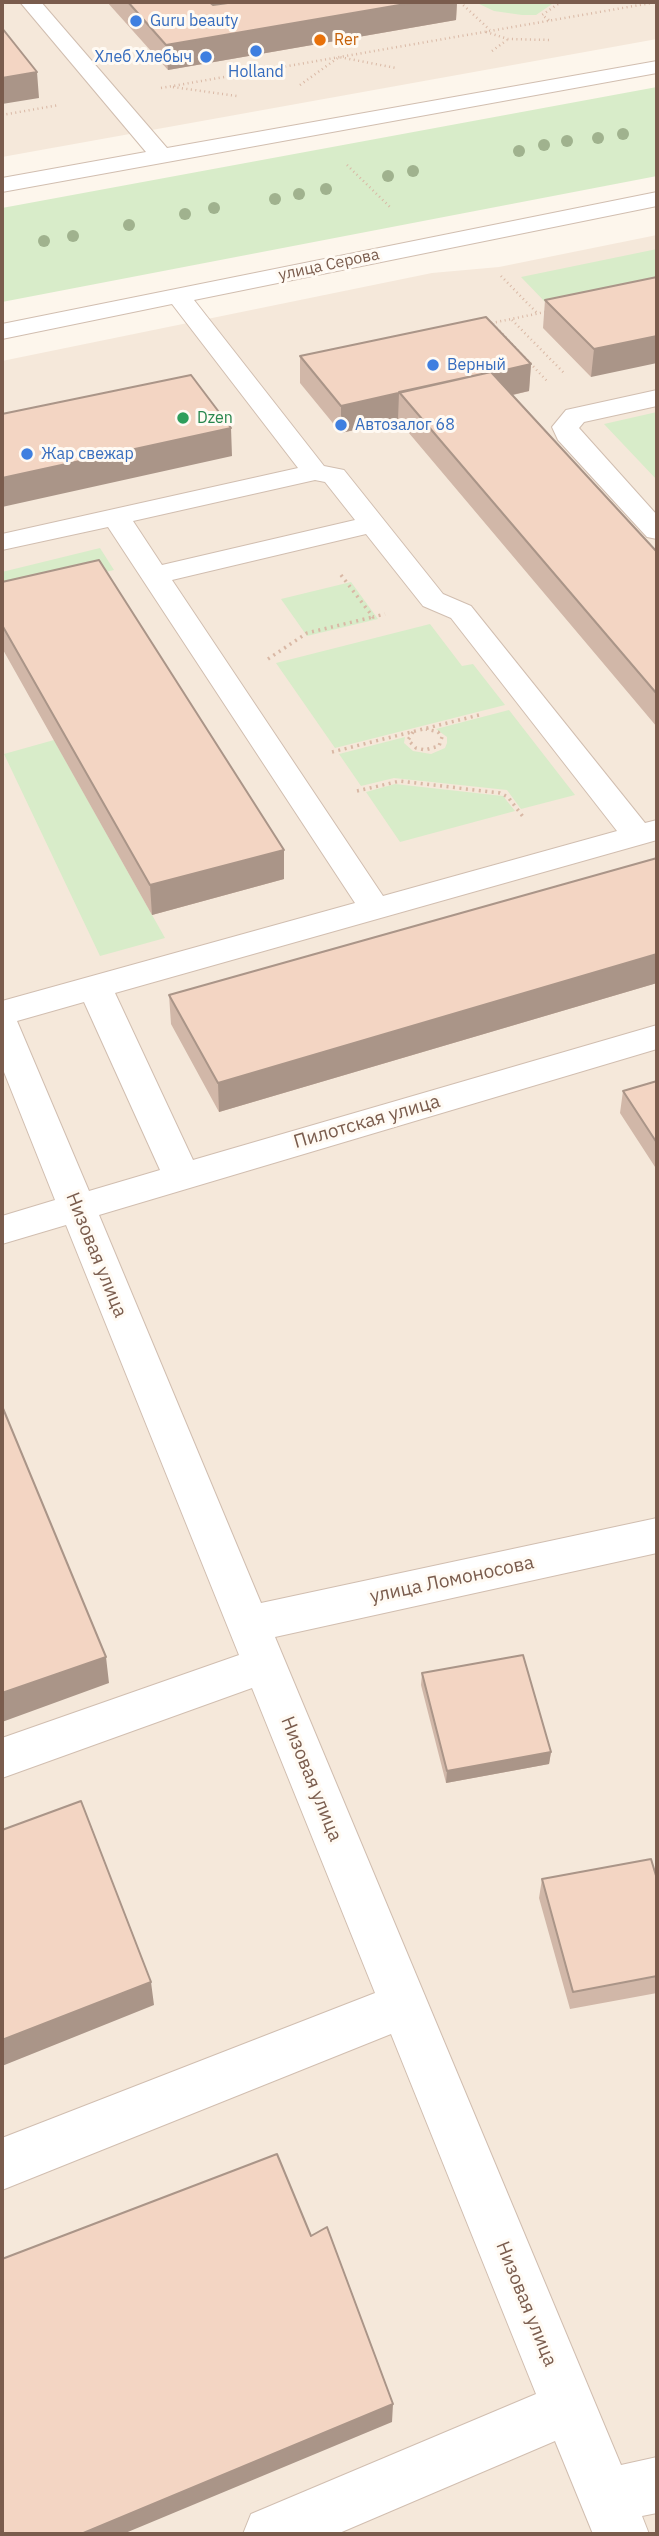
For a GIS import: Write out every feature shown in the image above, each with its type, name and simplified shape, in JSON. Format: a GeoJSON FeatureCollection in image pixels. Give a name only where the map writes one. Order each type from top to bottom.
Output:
{"type":"FeatureCollection","features":[{"type":"Feature","properties":{"kind":"street"},"geometry":{"type":"LineString","coordinates":[[19,2],[112,96],[161,155]]}},
{"type":"Feature","properties":{"kind":"street"},"geometry":{"type":"LineString","coordinates":[[221,2],[255,2]]}},
{"type":"Feature","properties":{"kind":"street"},"geometry":{"type":"LineString","coordinates":[[2,185],[657,67]]}},
{"type":"Feature","properties":{"kind":"street","name":"улица Серова"},"geometry":{"type":"LineString","coordinates":[[2,331],[657,200]]}},
{"type":"Feature","properties":{"kind":"street"},"geometry":{"type":"LineString","coordinates":[[178,296],[316,472]]}},
{"type":"Feature","properties":{"kind":"street"},"geometry":{"type":"LineString","coordinates":[[657,398],[590,413],[565,424],[567,434],[657,531]]}},
{"type":"Feature","properties":{"kind":"street"},"geometry":{"type":"LineString","coordinates":[[2,542],[316,472],[328,474],[339,480],[433,600],[461,612],[532,701],[648,833],[2,1013]]}},
{"type":"Feature","properties":{"kind":"street"},"geometry":{"type":"LineString","coordinates":[[116,517],[374,909]]}},
{"type":"Feature","properties":{"kind":"street"},"geometry":{"type":"LineString","coordinates":[[155,575],[374,524]]}},
{"type":"Feature","properties":{"kind":"street"},"geometry":{"type":"LineString","coordinates":[[95,987],[182,1177]]}},
{"type":"Feature","properties":{"kind":"street","name":"Низовая улица"},"geometry":{"type":"LineString","coordinates":[[2,1024],[569,2408],[628,2505]]}},
{"type":"Feature","properties":{"kind":"street","name":"Пилотская улица"},"geometry":{"type":"LineString","coordinates":[[2,1230],[657,1037]]}},
{"type":"Feature","properties":{"kind":"street","name":"улица Ломоносова"},"geometry":{"type":"LineString","coordinates":[[248,1624],[657,1535]]}},
{"type":"Feature","properties":{"kind":"street"},"geometry":{"type":"LineString","coordinates":[[2,1758],[264,1665]]}},
{"type":"Feature","properties":{"kind":"street"},"geometry":{"type":"LineString","coordinates":[[2,2164],[404,2006]]}},
{"type":"Feature","properties":{"kind":"street"},"geometry":{"type":"LineString","coordinates":[[271,2534],[569,2408]]}},
{"type":"Feature","properties":{"kind":"path"},"geometry":{"type":"LineString","coordinates":[[460,2],[491,30]]}},
{"type":"Feature","properties":{"kind":"path"},"geometry":{"type":"LineString","coordinates":[[549,20],[542,15],[561,2]]}},
{"type":"Feature","properties":{"kind":"path"},"geometry":{"type":"LineString","coordinates":[[2,116],[657,2]]}},
{"type":"Feature","properties":{"kind":"path"},"geometry":{"type":"LineString","coordinates":[[298,87],[339,57],[405,69]]}},
{"type":"Feature","properties":{"kind":"path"},"geometry":{"type":"LineString","coordinates":[[169,86],[237,96]]}},
{"type":"Feature","properties":{"kind":"path"},"geometry":{"type":"LineString","coordinates":[[343,162],[398,214]]}},
{"type":"Feature","properties":{"kind":"path"},"geometry":{"type":"LineString","coordinates":[[505,281],[538,314]]}},
{"type":"Feature","properties":{"kind":"path"},"geometry":{"type":"LineString","coordinates":[[479,326],[551,311]]}},
{"type":"Feature","properties":{"kind":"path"},"geometry":{"type":"LineString","coordinates":[[512,319],[590,413]]}},
{"type":"Feature","properties":{"kind":"path"},"geometry":{"type":"LineString","coordinates":[[492,323],[590,413]]}},
{"type":"Feature","properties":{"kind":"path"},"geometry":{"type":"LineString","coordinates":[[229,689],[300,636],[373,617]]}},
{"type":"Feature","properties":{"kind":"path"},"geometry":{"type":"LineString","coordinates":[[280,766],[532,701]]}},
{"type":"Feature","properties":{"kind":"path"},"geometry":{"type":"LineString","coordinates":[[414,731],[408,740],[416,748],[425,750],[439,746],[442,737],[438,732],[423,729]]}},
{"type":"Feature","properties":{"kind":"path"},"geometry":{"type":"LineString","coordinates":[[305,804],[395,781],[500,793],[508,797],[554,859]]}},
{"type":"Feature","properties":{"kind":"shaded area"},"geometry":{"type":"Polygon","coordinates":[[[2,2],[657,2],[657,39],[2,157],[2,2]]]}},
{"type":"Feature","properties":{"kind":"shaded area"},"geometry":{"type":"Polygon","coordinates":[[[657,235],[657,2534],[2,2534],[2,361],[432,273],[499,267],[657,235]]]}},
{"type":"Feature","properties":{"kind":"green space"},"geometry":{"type":"Polygon","coordinates":[[[475,2],[555,2],[536,15],[522,15],[494,11],[475,2]]]}},
{"type":"Feature","properties":{"kind":"green space"},"geometry":{"type":"Polygon","coordinates":[[[657,87],[657,176],[2,302],[2,208],[657,87]]]}},
{"type":"Feature","properties":{"kind":"green space"},"geometry":{"type":"Polygon","coordinates":[[[657,249],[657,282],[548,305],[521,277],[657,249]]]}},
{"type":"Feature","properties":{"kind":"green space"},"geometry":{"type":"Polygon","coordinates":[[[657,412],[657,480],[604,424],[657,412]]]}},
{"type":"Feature","properties":{"kind":"green space"},"geometry":{"type":"Polygon","coordinates":[[[100,548],[114,570],[2,597],[2,572],[100,548]]]}},
{"type":"Feature","properties":{"kind":"green space"},"geometry":{"type":"Polygon","coordinates":[[[351,582],[378,619],[307,636],[281,599],[351,582]]]}},
{"type":"Feature","properties":{"kind":"green space"},"geometry":{"type":"Polygon","coordinates":[[[430,624],[462,666],[473,664],[505,705],[335,748],[276,663],[430,624]]]}},
{"type":"Feature","properties":{"kind":"green space"},"geometry":{"type":"Polygon","coordinates":[[[509,710],[575,795],[521,809],[507,790],[394,778],[361,786],[339,754],[405,737],[404,743],[413,751],[431,754],[445,748],[447,743],[447,737],[436,729],[509,710]]]}},
{"type":"Feature","properties":{"kind":"green space"},"geometry":{"type":"Polygon","coordinates":[[[54,740],[165,938],[100,956],[4,754],[54,740]]]}},
{"type":"Feature","properties":{"kind":"green space"},"geometry":{"type":"Polygon","coordinates":[[[395,784],[503,796],[515,811],[400,842],[366,792],[395,784]]]}},
{"type":"Feature","properties":{"kind":"building"},"geometry":{"type":"Polygon","coordinates":[[[128,2],[209,2],[213,5],[235,2],[417,2],[166,45],[128,2]]]}},
{"type":"Feature","properties":{"kind":"building"},"geometry":{"type":"Polygon","coordinates":[[[2,28],[37,72],[2,78],[2,28]]]}},
{"type":"Feature","properties":{"kind":"building"},"geometry":{"type":"Polygon","coordinates":[[[657,277],[657,336],[594,349],[545,300],[657,277]]]}},
{"type":"Feature","properties":{"kind":"building"},"geometry":{"type":"Polygon","coordinates":[[[486,317],[531,364],[341,406],[300,356],[486,317]]]}},
{"type":"Feature","properties":{"kind":"building"},"geometry":{"type":"Polygon","coordinates":[[[491,372],[657,552],[657,694],[399,392],[491,372]]]}},
{"type":"Feature","properties":{"kind":"building"},"geometry":{"type":"Polygon","coordinates":[[[191,375],[231,428],[2,478],[2,414],[191,375]]]}},
{"type":"Feature","properties":{"kind":"building"},"geometry":{"type":"Polygon","coordinates":[[[99,560],[284,850],[150,885],[2,625],[2,582],[99,560]]]}},
{"type":"Feature","properties":{"kind":"building"},"geometry":{"type":"Polygon","coordinates":[[[657,858],[657,954],[218,1083],[169,995],[657,858]]]}},
{"type":"Feature","properties":{"kind":"building"},"geometry":{"type":"Polygon","coordinates":[[[657,1081],[657,1143],[623,1091],[657,1081]]]}},
{"type":"Feature","properties":{"kind":"building"},"geometry":{"type":"Polygon","coordinates":[[[2,1406],[106,1657],[2,1693],[2,1406]]]}},
{"type":"Feature","properties":{"kind":"building"},"geometry":{"type":"Polygon","coordinates":[[[523,1655],[551,1752],[447,1771],[422,1673],[523,1655]]]}},
{"type":"Feature","properties":{"kind":"building"},"geometry":{"type":"Polygon","coordinates":[[[81,1801],[151,1982],[2,2040],[2,1830],[81,1801]]]}},
{"type":"Feature","properties":{"kind":"building"},"geometry":{"type":"Polygon","coordinates":[[[651,1859],[657,1879],[657,1976],[573,1992],[542,1879],[651,1859]]]}},
{"type":"Feature","properties":{"kind":"building"},"geometry":{"type":"Polygon","coordinates":[[[277,2154],[311,2236],[327,2227],[393,2404],[81,2534],[2,2534],[2,2259],[277,2154]]]}},
{"type":"Feature","properties":{"kind":"place","name":"Guru beauty"},"geometry":{"type":"Point","coordinates":[136,21]}},
{"type":"Feature","properties":{"kind":"place","name":"Rer"},"geometry":{"type":"Point","coordinates":[320,40]}},
{"type":"Feature","properties":{"kind":"place","name":"Holland"},"geometry":{"type":"Point","coordinates":[256,51]}},
{"type":"Feature","properties":{"kind":"place","name":"Хлеб Хлебыч"},"geometry":{"type":"Point","coordinates":[206,57]}},
{"type":"Feature","properties":{"kind":"place","name":"Верный"},"geometry":{"type":"Point","coordinates":[433,365]}},
{"type":"Feature","properties":{"kind":"place","name":"Dzen"},"geometry":{"type":"Point","coordinates":[183,418]}},
{"type":"Feature","properties":{"kind":"place","name":"Автозалог 68"},"geometry":{"type":"Point","coordinates":[341,425]}},
{"type":"Feature","properties":{"kind":"place","name":"Жар свежар"},"geometry":{"type":"Point","coordinates":[27,454]}}]}
